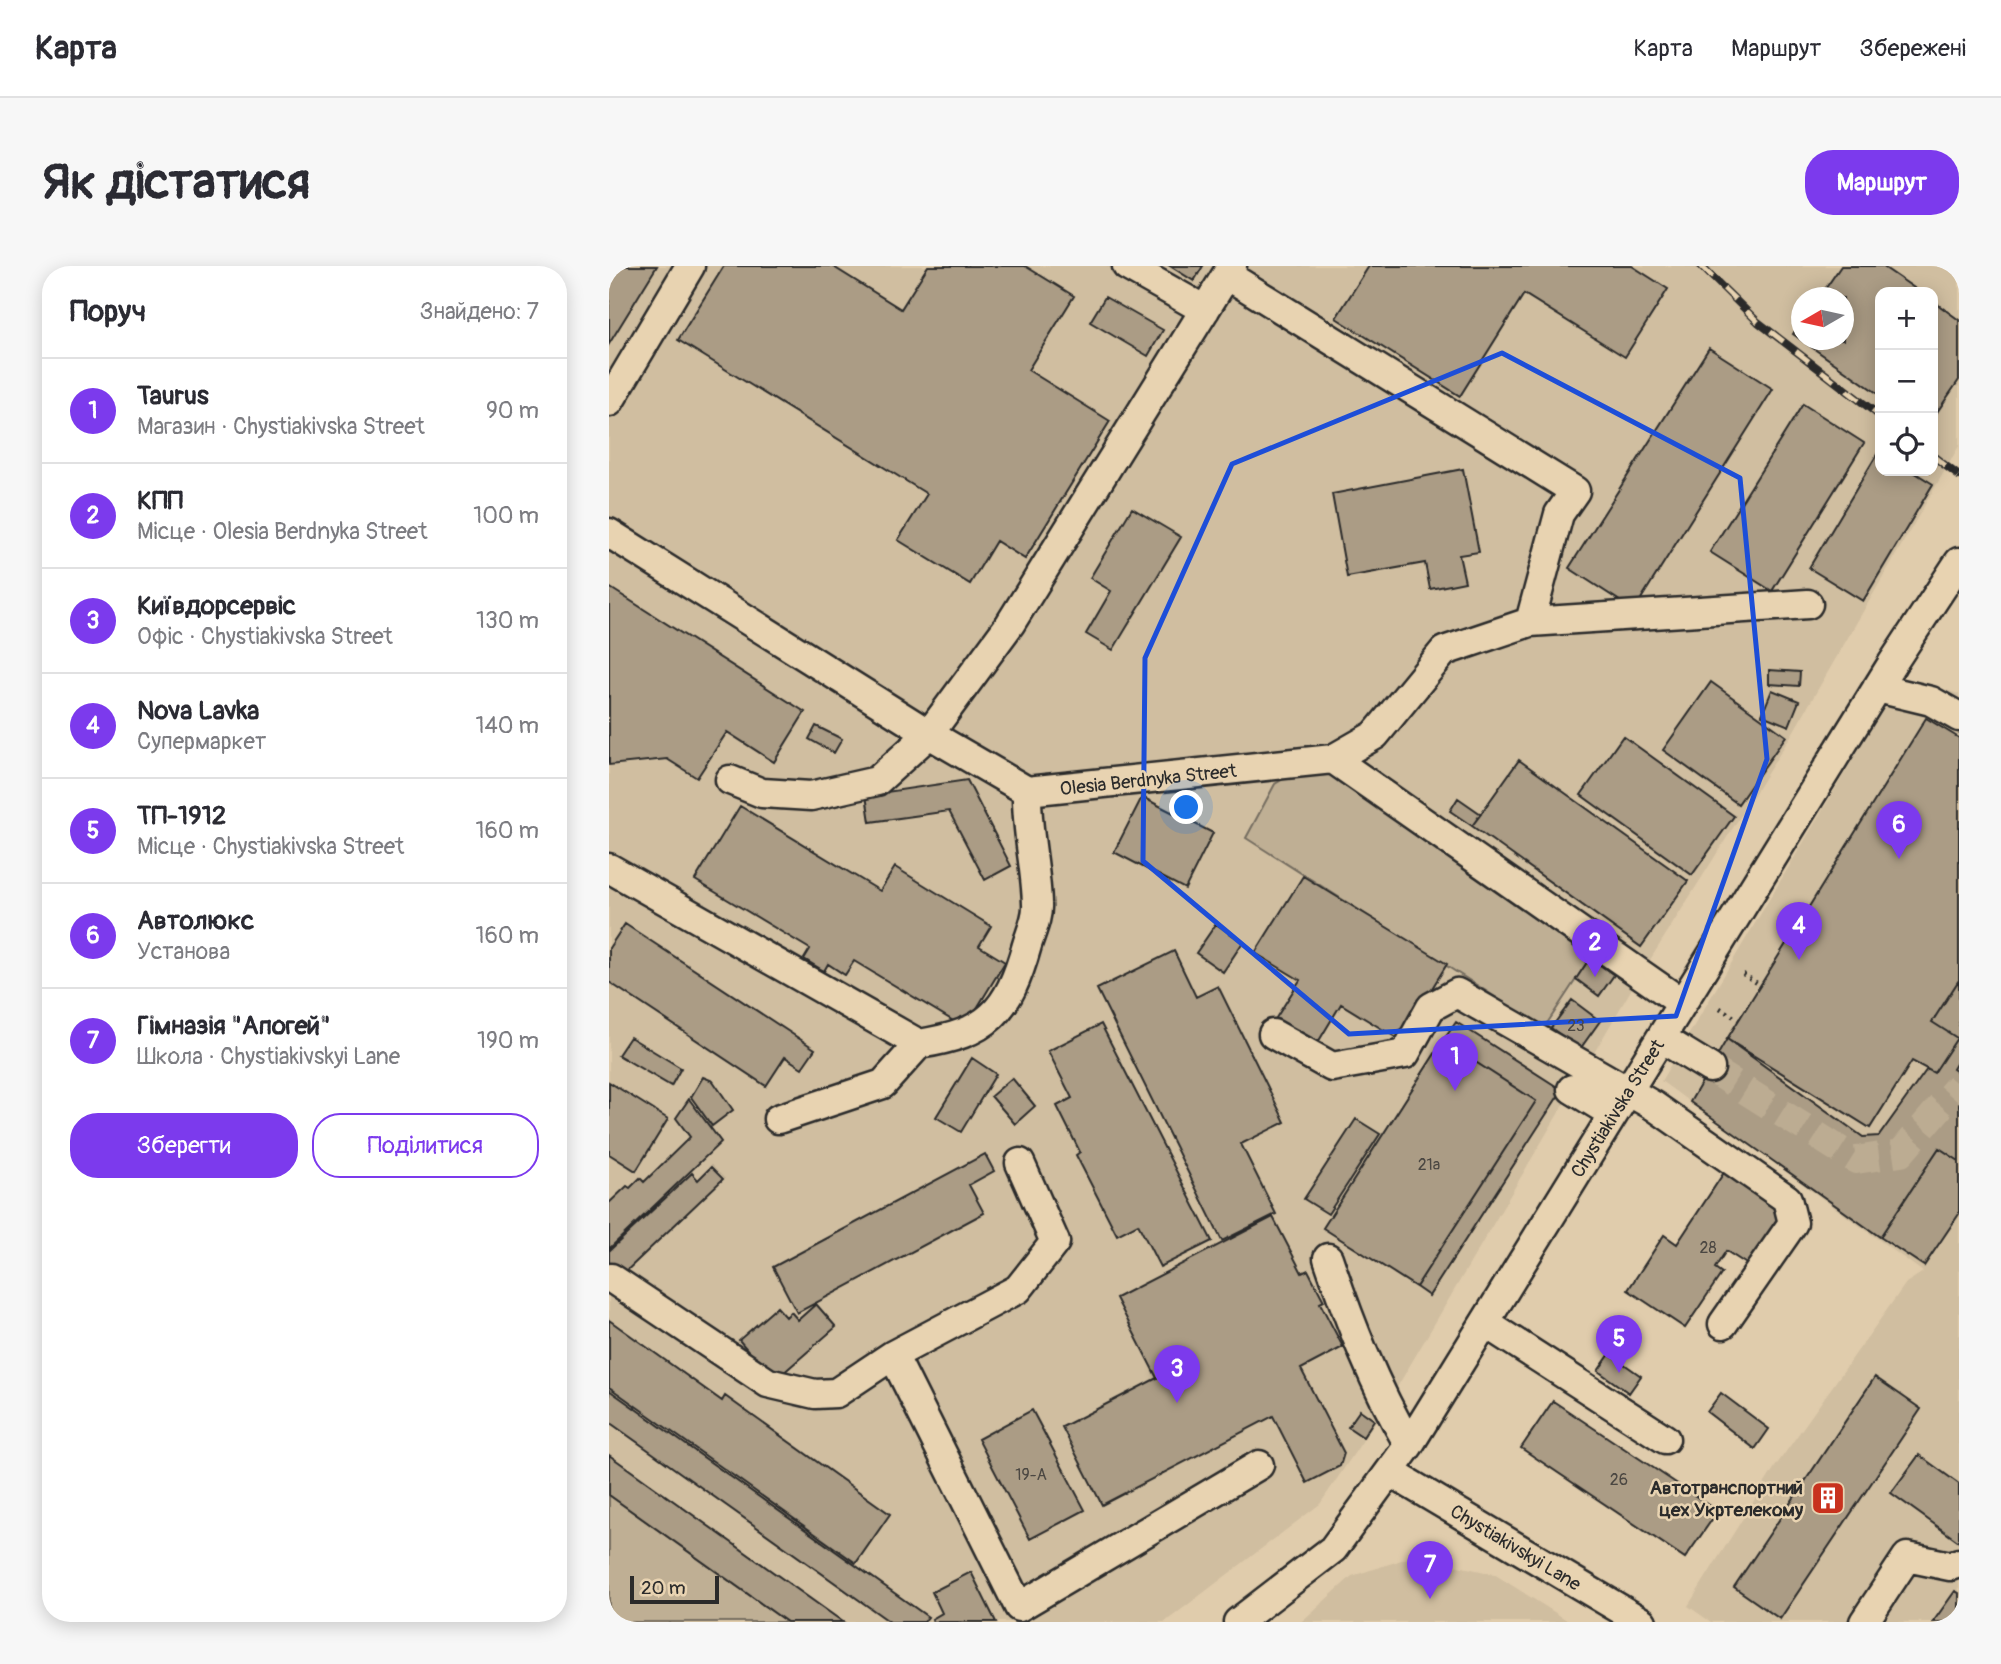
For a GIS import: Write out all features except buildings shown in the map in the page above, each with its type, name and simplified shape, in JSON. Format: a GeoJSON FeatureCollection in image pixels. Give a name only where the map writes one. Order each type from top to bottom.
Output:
{"type":"FeatureCollection","features":[{"type":"Feature","properties":{"kind":"street"},"geometry":{"type":"LineString","coordinates":[[609,402],[690,266]]}},
{"type":"Feature","properties":{"kind":"street"},"geometry":{"type":"LineString","coordinates":[[1127,266],[1205,310]]}},
{"type":"Feature","properties":{"kind":"street"},"geometry":{"type":"LineString","coordinates":[[730,780],[762,793],[811,796],[877,782],[929,734],[1010,624],[1229,271],[1575,491],[1559,514],[1529,622]]}},
{"type":"Feature","properties":{"kind":"street"},"geometry":{"type":"LineString","coordinates":[[609,533],[929,734],[1027,791],[1026,822],[1038,906],[1019,974],[992,1020],[957,1038],[919,1044],[609,869]]}},
{"type":"Feature","properties":{"kind":"street","name":"Chystiakivska Street"},"geometry":{"type":"LineString","coordinates":[[1237,1622],[1333,1549],[1409,1445],[1877,688],[1956,575]]}},
{"type":"Feature","properties":{"kind":"street"},"geometry":{"type":"LineString","coordinates":[[1333,759],[1387,741],[1444,651],[1529,622],[1808,604]]}},
{"type":"Feature","properties":{"kind":"street"},"geometry":{"type":"LineString","coordinates":[[1877,688],[1931,701],[1959,717]]}},
{"type":"Feature","properties":{"kind":"street"},"geometry":{"type":"LineString","coordinates":[[1333,759],[1682,1003]]}},
{"type":"Feature","properties":{"kind":"street","name":"Olesia Berdnyka Street"},"geometry":{"type":"LineString","coordinates":[[1027,791],[1333,759]]}},
{"type":"Feature","properties":{"kind":"street"},"geometry":{"type":"LineString","coordinates":[[1273,1034],[1332,1067],[1405,1054],[1431,1007],[1457,993],[1620,1104]]}},
{"type":"Feature","properties":{"kind":"street"},"geometry":{"type":"LineString","coordinates":[[1661,1038],[1710,1068]]}},
{"type":"Feature","properties":{"kind":"street"},"geometry":{"type":"LineString","coordinates":[[778,1119],[883,1084],[919,1044]]}},
{"type":"Feature","properties":{"kind":"street"},"geometry":{"type":"LineString","coordinates":[[1572,1089],[1620,1104],[1654,1106],[1787,1199],[1794,1223],[1723,1324]]}},
{"type":"Feature","properties":{"kind":"street"},"geometry":{"type":"LineString","coordinates":[[611,1278],[768,1383],[815,1394],[836,1393],[893,1355],[1018,1289],[1055,1242],[1020,1163]]}},
{"type":"Feature","properties":{"kind":"street"},"geometry":{"type":"LineString","coordinates":[[1328,1258],[1357,1342],[1386,1406],[1409,1445]]}},
{"type":"Feature","properties":{"kind":"street"},"geometry":{"type":"LineString","coordinates":[[1485,1323],[1665,1439]]}},
{"type":"Feature","properties":{"kind":"street"},"geometry":{"type":"LineString","coordinates":[[893,1355],[1025,1615],[1259,1465]]}},
{"type":"Feature","properties":{"kind":"street","name":"Chystiakivskyi Lane"},"geometry":{"type":"LineString","coordinates":[[1390,1472],[1642,1622]]}},
{"type":"Feature","properties":{"kind":"street"},"geometry":{"type":"LineString","coordinates":[[1864,1622],[1907,1557],[1950,1566],[1959,1563]]}},
{"type":"Feature","properties":{"kind":"path"},"geometry":{"type":"LineString","coordinates":[[1744,974],[1760,985]]}},
{"type":"Feature","properties":{"kind":"path"},"geometry":{"type":"LineString","coordinates":[[1720,1008],[1739,1020]]}},
{"type":"Feature","properties":{"kind":"highlighted area"},"geometry":{"type":"Polygon","coordinates":[[[1502,353],[1740,478],[1767,759],[1676,1016],[1349,1034],[1143,861],[1145,658],[1232,464],[1502,353]]]}},
{"type":"Feature","properties":{"kind":"shaded area"},"geometry":{"type":"Polygon","coordinates":[[[609,266],[1959,266],[1959,446],[1792,734],[1631,990],[1386,1406],[1320,1504],[1165,1622],[787,1622],[609,1495],[609,266]]]}},
{"type":"Feature","properties":{"kind":"shaded area"},"geometry":{"type":"Polygon","coordinates":[[[1902,677],[1959,694],[1959,1622],[1711,1622],[1688,1606],[1775,1467],[1906,1283],[1923,1272],[1661,1081],[1902,677]]]}},
{"type":"Feature","properties":{"kind":"shaded area"},"geometry":{"type":"Polygon","coordinates":[[[1297,771],[1325,771],[1590,958],[1544,1028],[1246,838],[1275,784],[1297,771]]]}},
{"type":"Feature","properties":{"kind":"shaded area"},"geometry":{"type":"Polygon","coordinates":[[[609,1495],[787,1622],[609,1622],[609,1495]]]}},
{"type":"Feature","properties":{"kind":"shaded area"},"geometry":{"type":"Polygon","coordinates":[[[1414,1556],[1494,1574],[1570,1622],[1301,1622],[1352,1576],[1414,1556]]]}},
{"type":"Feature","properties":{"kind":"tunnel"},"geometry":{"type":"LineString","coordinates":[[1710,1068],[1856,1160],[1901,1153],[1959,1085]]}},
{"type":"Feature","properties":{"kind":"railway"},"geometry":{"type":"LineString","coordinates":[[1701,266],[1758,322],[1876,413]]}},
{"type":"Feature","properties":{"kind":"railway"},"geometry":{"type":"LineString","coordinates":[[1938,460],[1959,476]]}},
{"type":"Feature","properties":{"kind":"place","name":"Автолюкс"},"geometry":{"type":"Point","coordinates":[1899,859]}},
{"type":"Feature","properties":{"kind":"place","name":"Nova Lavka"},"geometry":{"type":"Point","coordinates":[1799,960]}},
{"type":"Feature","properties":{"kind":"place","name":"КПП"},"geometry":{"type":"Point","coordinates":[1595,977]}},
{"type":"Feature","properties":{"kind":"place","name":"Taurus"},"geometry":{"type":"Point","coordinates":[1455,1091]}},
{"type":"Feature","properties":{"kind":"place","name":"ТП-1912"},"geometry":{"type":"Point","coordinates":[1619,1373]}},
{"type":"Feature","properties":{"kind":"place","name":"Київдорсервіс"},"geometry":{"type":"Point","coordinates":[1177,1403]}},
{"type":"Feature","properties":{"kind":"place","name":"Автотранспортний цех Укртелекому"},"geometry":{"type":"Point","coordinates":[1828,1498]}},
{"type":"Feature","properties":{"kind":"place","name":"Гімназія \"Апогей\""},"geometry":{"type":"Point","coordinates":[1430,1599]}}]}
